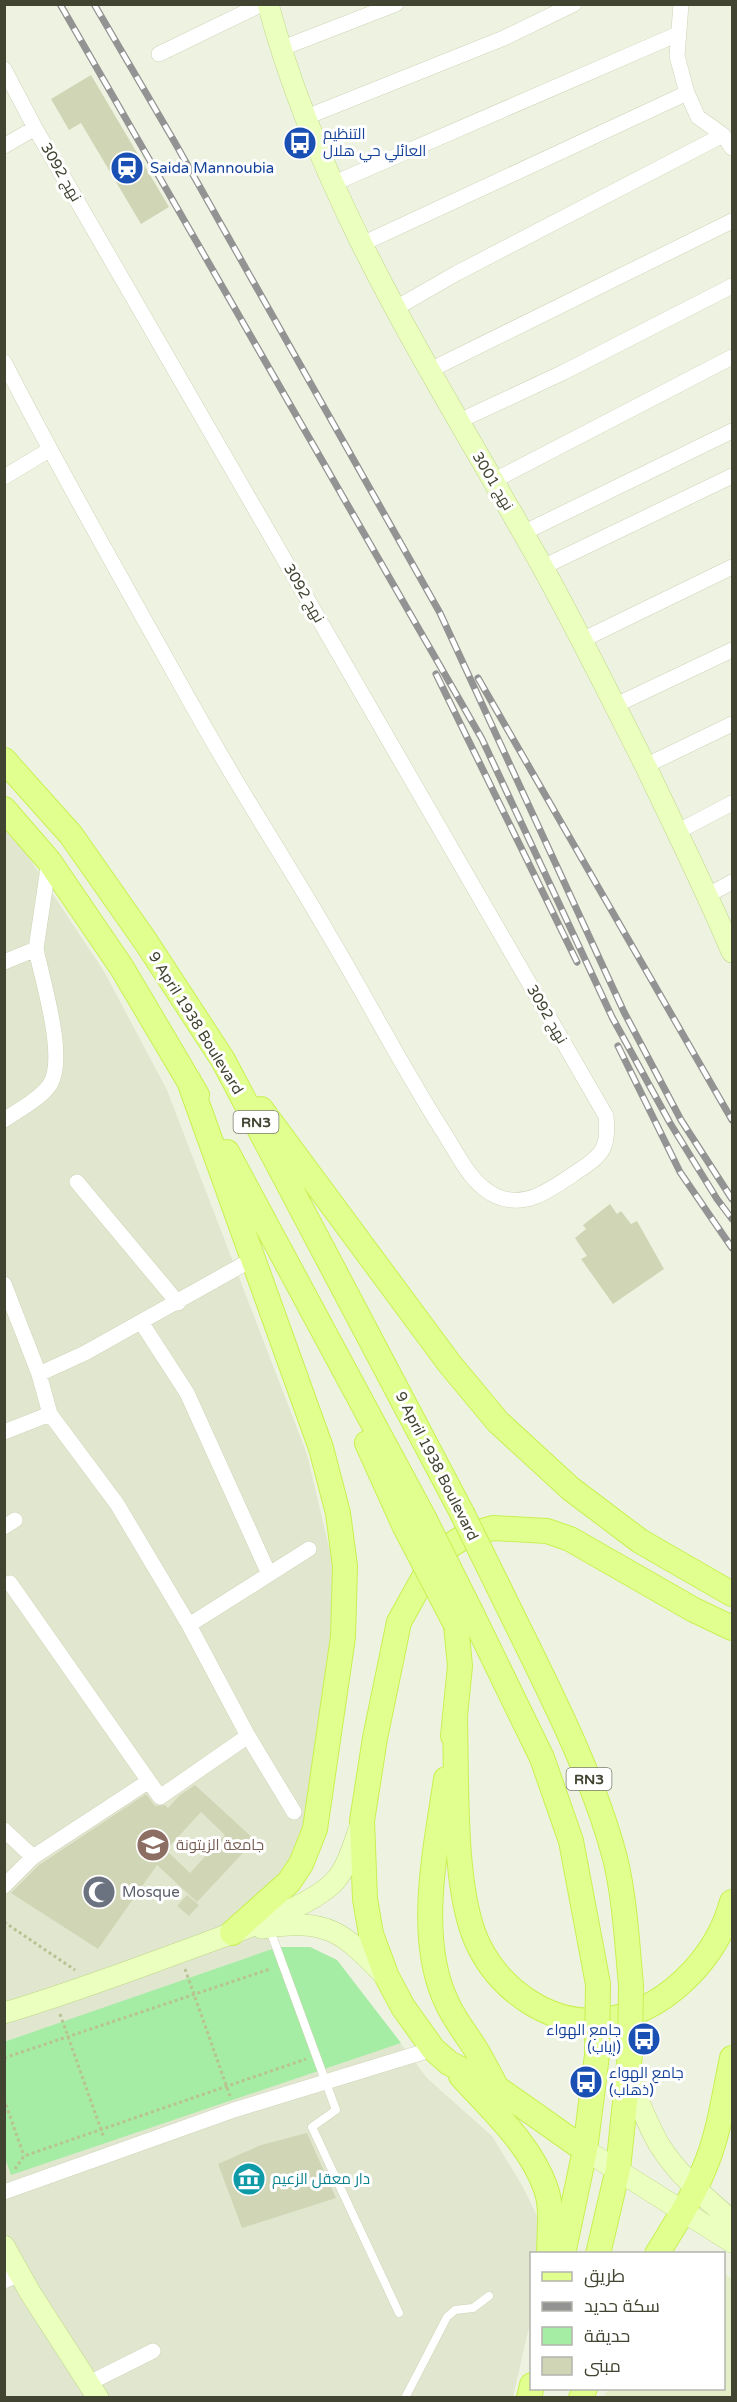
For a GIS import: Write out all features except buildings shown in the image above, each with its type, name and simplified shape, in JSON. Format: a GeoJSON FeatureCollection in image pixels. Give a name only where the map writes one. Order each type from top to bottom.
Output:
{"type":"FeatureCollection","features":[{"type":"Feature","properties":{"kind":"main road","name":"9 April 1938 Boulevard"},"geometry":{"type":"LineString","coordinates":[[4,760],[71,835],[146,942],[223,1060],[462,1513],[592,1791],[620,1880],[631,1985],[629,2078],[618,2169],[598,2252]]}},
{"type":"Feature","properties":{"kind":"main road","name":"RN3"},"geometry":{"type":"LineString","coordinates":[[4,809],[49,861],[122,968],[189,1081],[303,1295],[414,1522],[464,1618],[542,1758],[571,1841],[598,1984],[597,2055],[585,2150],[563,2252]]}},
{"type":"Feature","properties":{"kind":"main road"},"geometry":{"type":"LineString","coordinates":[[223,1060],[280,1133],[449,1363],[498,1422],[572,1489],[640,1541],[732,1594]]}},
{"type":"Feature","properties":{"kind":"main road"},"geometry":{"type":"LineString","coordinates":[[189,1081],[321,1448],[338,1513],[345,1566],[343,1637],[315,1829],[301,1864],[289,1882],[232,1933]]}},
{"type":"Feature","properties":{"kind":"main road"},"geometry":{"type":"LineString","coordinates":[[549,2252],[550,2214],[547,2191],[538,2171],[514,2134],[441,2056],[403,2007],[387,1977],[371,1934],[365,1899],[362,1821],[375,1738],[399,1622],[435,1561],[448,1547],[465,1536],[493,1528],[547,1531],[570,1539],[694,1610],[732,1628]]}},
{"type":"Feature","properties":{"kind":"main road"},"geometry":{"type":"LineString","coordinates":[[464,1618],[455,1720],[431,1895],[431,1933],[435,1967],[447,2004],[496,2088]]}},
{"type":"Feature","properties":{"kind":"main road"},"geometry":{"type":"LineString","coordinates":[[455,1720],[462,1875],[471,1925],[479,1947],[495,1973],[523,1998],[542,2009],[568,2017],[600,2021],[626,2015],[652,2003],[683,1982],[701,1962],[718,1936],[732,1902]]}},
{"type":"Feature","properties":{"kind":"main road"},"geometry":{"type":"LineString","coordinates":[[441,2056],[496,2088],[585,2150]]}},
{"type":"Feature","properties":{"kind":"main road"},"geometry":{"type":"LineString","coordinates":[[658,2252],[684,2210],[711,2150],[732,2058]]}},
{"type":"Feature","properties":{"kind":"street"},"geometry":{"type":"LineString","coordinates":[[159,54],[262,4]]}},
{"type":"Feature","properties":{"kind":"street","name":"نهج 3001"},"geometry":{"type":"LineString","coordinates":[[268,4],[280,49],[304,118],[332,184],[428,371],[543,567],[616,705],[708,896],[732,952]]}},
{"type":"Feature","properties":{"kind":"street"},"geometry":{"type":"LineString","coordinates":[[280,49],[396,4]]}},
{"type":"Feature","properties":{"kind":"street"},"geometry":{"type":"LineString","coordinates":[[304,118],[504,38],[574,4]]}},
{"type":"Feature","properties":{"kind":"street"},"geometry":{"type":"LineString","coordinates":[[396,308],[457,273],[728,141],[698,117],[687,93],[677,56],[681,4]]}},
{"type":"Feature","properties":{"kind":"street"},"geometry":{"type":"LineString","coordinates":[[332,184],[678,34]]}},
{"type":"Feature","properties":{"kind":"street","name":"نهج 3092"},"geometry":{"type":"LineString","coordinates":[[4,69],[35,128],[606,1116],[608,1133],[597,1159],[556,1186],[532,1198],[513,1202],[496,1197],[483,1188],[467,1170],[420,1096],[330,935],[231,772],[49,450]]}},
{"type":"Feature","properties":{"kind":"street"},"geometry":{"type":"LineString","coordinates":[[362,244],[687,93]]}},
{"type":"Feature","properties":{"kind":"street"},"geometry":{"type":"LineString","coordinates":[[4,146],[35,128]]}},
{"type":"Feature","properties":{"kind":"street"},"geometry":{"type":"LineString","coordinates":[[428,371],[732,221]]}},
{"type":"Feature","properties":{"kind":"street"},"geometry":{"type":"LineString","coordinates":[[457,422],[564,372],[732,286]]}},
{"type":"Feature","properties":{"kind":"street"},"geometry":{"type":"LineString","coordinates":[[493,481],[732,357]]}},
{"type":"Feature","properties":{"kind":"street"},"geometry":{"type":"LineString","coordinates":[[4,362],[49,450],[4,477]]}},
{"type":"Feature","properties":{"kind":"street"},"geometry":{"type":"LineString","coordinates":[[523,533],[732,431]]}},
{"type":"Feature","properties":{"kind":"street"},"geometry":{"type":"LineString","coordinates":[[543,567],[732,476]]}},
{"type":"Feature","properties":{"kind":"street"},"geometry":{"type":"LineString","coordinates":[[582,640],[732,567]]}},
{"type":"Feature","properties":{"kind":"street"},"geometry":{"type":"LineString","coordinates":[[616,705],[732,650]]}},
{"type":"Feature","properties":{"kind":"street"},"geometry":{"type":"LineString","coordinates":[[645,766],[732,724]]}},
{"type":"Feature","properties":{"kind":"street"},"geometry":{"type":"LineString","coordinates":[[677,832],[732,803]]}},
{"type":"Feature","properties":{"kind":"street"},"geometry":{"type":"LineString","coordinates":[[4,1120],[37,1098],[49,1086],[55,1067],[57,1055],[55,1037],[36,949],[49,861]]}},
{"type":"Feature","properties":{"kind":"street"},"geometry":{"type":"LineString","coordinates":[[708,896],[732,882]]}},
{"type":"Feature","properties":{"kind":"street"},"geometry":{"type":"LineString","coordinates":[[4,962],[36,949]]}},
{"type":"Feature","properties":{"kind":"street"},"geometry":{"type":"LineString","coordinates":[[77,1182],[178,1303]]}},
{"type":"Feature","properties":{"kind":"street"},"geometry":{"type":"LineString","coordinates":[[39,1374],[85,1353],[178,1303],[253,1258]]}},
{"type":"Feature","properties":{"kind":"street"},"geometry":{"type":"LineString","coordinates":[[4,1284],[39,1374],[50,1414],[117,1504],[189,1625],[248,1736],[294,1812]]}},
{"type":"Feature","properties":{"kind":"street"},"geometry":{"type":"LineString","coordinates":[[141,1323],[187,1393],[269,1574]]}},
{"type":"Feature","properties":{"kind":"street"},"geometry":{"type":"LineString","coordinates":[[4,1432],[50,1414]]}},
{"type":"Feature","properties":{"kind":"street"},"geometry":{"type":"LineString","coordinates":[[189,1625],[309,1549]]}},
{"type":"Feature","properties":{"kind":"street"},"geometry":{"type":"LineString","coordinates":[[10,1583],[160,1797],[248,1736]]}},
{"type":"Feature","properties":{"kind":"street"},"geometry":{"type":"LineString","coordinates":[[4,1886],[33,1857],[149,1781]]}},
{"type":"Feature","properties":{"kind":"street"},"geometry":{"type":"LineString","coordinates":[[4,2013],[55,1998],[179,1953],[311,1900],[335,1881],[344,1866],[362,1821]]}},
{"type":"Feature","properties":{"kind":"street"},"geometry":{"type":"LineString","coordinates":[[4,1830],[33,1857]]}},
{"type":"Feature","properties":{"kind":"street"},"geometry":{"type":"LineString","coordinates":[[232,1933],[299,1924],[324,1927],[340,1934],[357,1946],[387,1977]]}},
{"type":"Feature","properties":{"kind":"street"},"geometry":{"type":"LineString","coordinates":[[4,2192],[234,2110],[327,2081],[441,2056]]}},
{"type":"Feature","properties":{"kind":"street"},"geometry":{"type":"LineString","coordinates":[[629,2078],[659,2144],[695,2188],[732,2221]]}},
{"type":"Feature","properties":{"kind":"street"},"geometry":{"type":"LineString","coordinates":[[585,2150],[732,2242]]}},
{"type":"Feature","properties":{"kind":"street"},"geometry":{"type":"LineString","coordinates":[[4,2246],[12,2278],[94,2390],[153,2351]]}},
{"type":"Feature","properties":{"kind":"lane"},"geometry":{"type":"LineString","coordinates":[[269,1927],[336,2109],[312,2127],[399,2313]]}},
{"type":"Feature","properties":{"kind":"lane"},"geometry":{"type":"LineString","coordinates":[[405,2397],[447,2317],[455,2310],[473,2308],[489,2296]]}},
{"type":"Feature","properties":{"kind":"path"},"geometry":{"type":"LineString","coordinates":[[4,1922],[82,1975]]}},
{"type":"Feature","properties":{"kind":"path"},"geometry":{"type":"LineString","coordinates":[[179,1953],[234,2110]]}},
{"type":"Feature","properties":{"kind":"path"},"geometry":{"type":"LineString","coordinates":[[4,2058],[271,1969]]}},
{"type":"Feature","properties":{"kind":"path"},"geometry":{"type":"LineString","coordinates":[[55,1998],[109,2154]]}},
{"type":"Feature","properties":{"kind":"path"},"geometry":{"type":"LineString","coordinates":[[299,2051],[302,2061]]}},
{"type":"Feature","properties":{"kind":"path"},"geometry":{"type":"LineString","coordinates":[[4,2098],[24,2156],[318,2055]]}},
{"type":"Feature","properties":{"kind":"shaded area"},"geometry":{"type":"Polygon","coordinates":[[[4,829],[26,853],[105,973],[167,1090],[307,1454],[333,1564],[335,1641],[306,1829],[283,1884],[250,1913],[278,1947],[310,1947],[337,1960],[427,2078],[492,2136],[523,2187],[541,2224],[538,2252],[530,2252],[530,2323],[513,2397],[5,2397],[4,829]]]}},
{"type":"Feature","properties":{"kind":"shaded area"},"geometry":{"type":"Polygon","coordinates":[[[725,2274],[732,2279],[732,2397],[604,2397],[608,2390],[725,2390],[725,2274]]]}},
{"type":"Feature","properties":{"kind":"green space"},"geometry":{"type":"Polygon","coordinates":[[[278,1947],[310,1947],[337,1960],[401,2043],[11,2175],[4,2155],[4,2042],[278,1947]]]}},
{"type":"Feature","properties":{"kind":"railway"},"geometry":{"type":"LineString","coordinates":[[60,4],[482,739],[612,1017],[670,1123],[732,1219]]}},
{"type":"Feature","properties":{"kind":"railway"},"geometry":{"type":"LineString","coordinates":[[94,4],[174,141],[440,613],[624,1012],[681,1120],[732,1199]]}},
{"type":"Feature","properties":{"kind":"railway"},"geometry":{"type":"LineString","coordinates":[[436,674],[577,962]]}},
{"type":"Feature","properties":{"kind":"railway"},"geometry":{"type":"LineString","coordinates":[[478,678],[732,1120]]}},
{"type":"Feature","properties":{"kind":"railway"},"geometry":{"type":"LineString","coordinates":[[618,1046],[680,1172],[732,1248]]}},
{"type":"Feature","properties":{"kind":"place","name":"التنظيم العائلي حي هلال"},"geometry":{"type":"Point","coordinates":[300,143]}},
{"type":"Feature","properties":{"kind":"place","name":"Saida Mannoubia"},"geometry":{"type":"Point","coordinates":[127,168]}},
{"type":"Feature","properties":{"kind":"place","name":"جامعة الزيتونة"},"geometry":{"type":"Point","coordinates":[153,1845]}},
{"type":"Feature","properties":{"kind":"place","name":"Mosque"},"geometry":{"type":"Point","coordinates":[99,1892]}},
{"type":"Feature","properties":{"kind":"place","name":"جامع الهواء (إياب)"},"geometry":{"type":"Point","coordinates":[644,2039]}},
{"type":"Feature","properties":{"kind":"place","name":"جامع الهواء (ذهاب)"},"geometry":{"type":"Point","coordinates":[586,2082]}},
{"type":"Feature","properties":{"kind":"place","name":"دار معقل الزعيم"},"geometry":{"type":"Point","coordinates":[249,2179]}}]}
